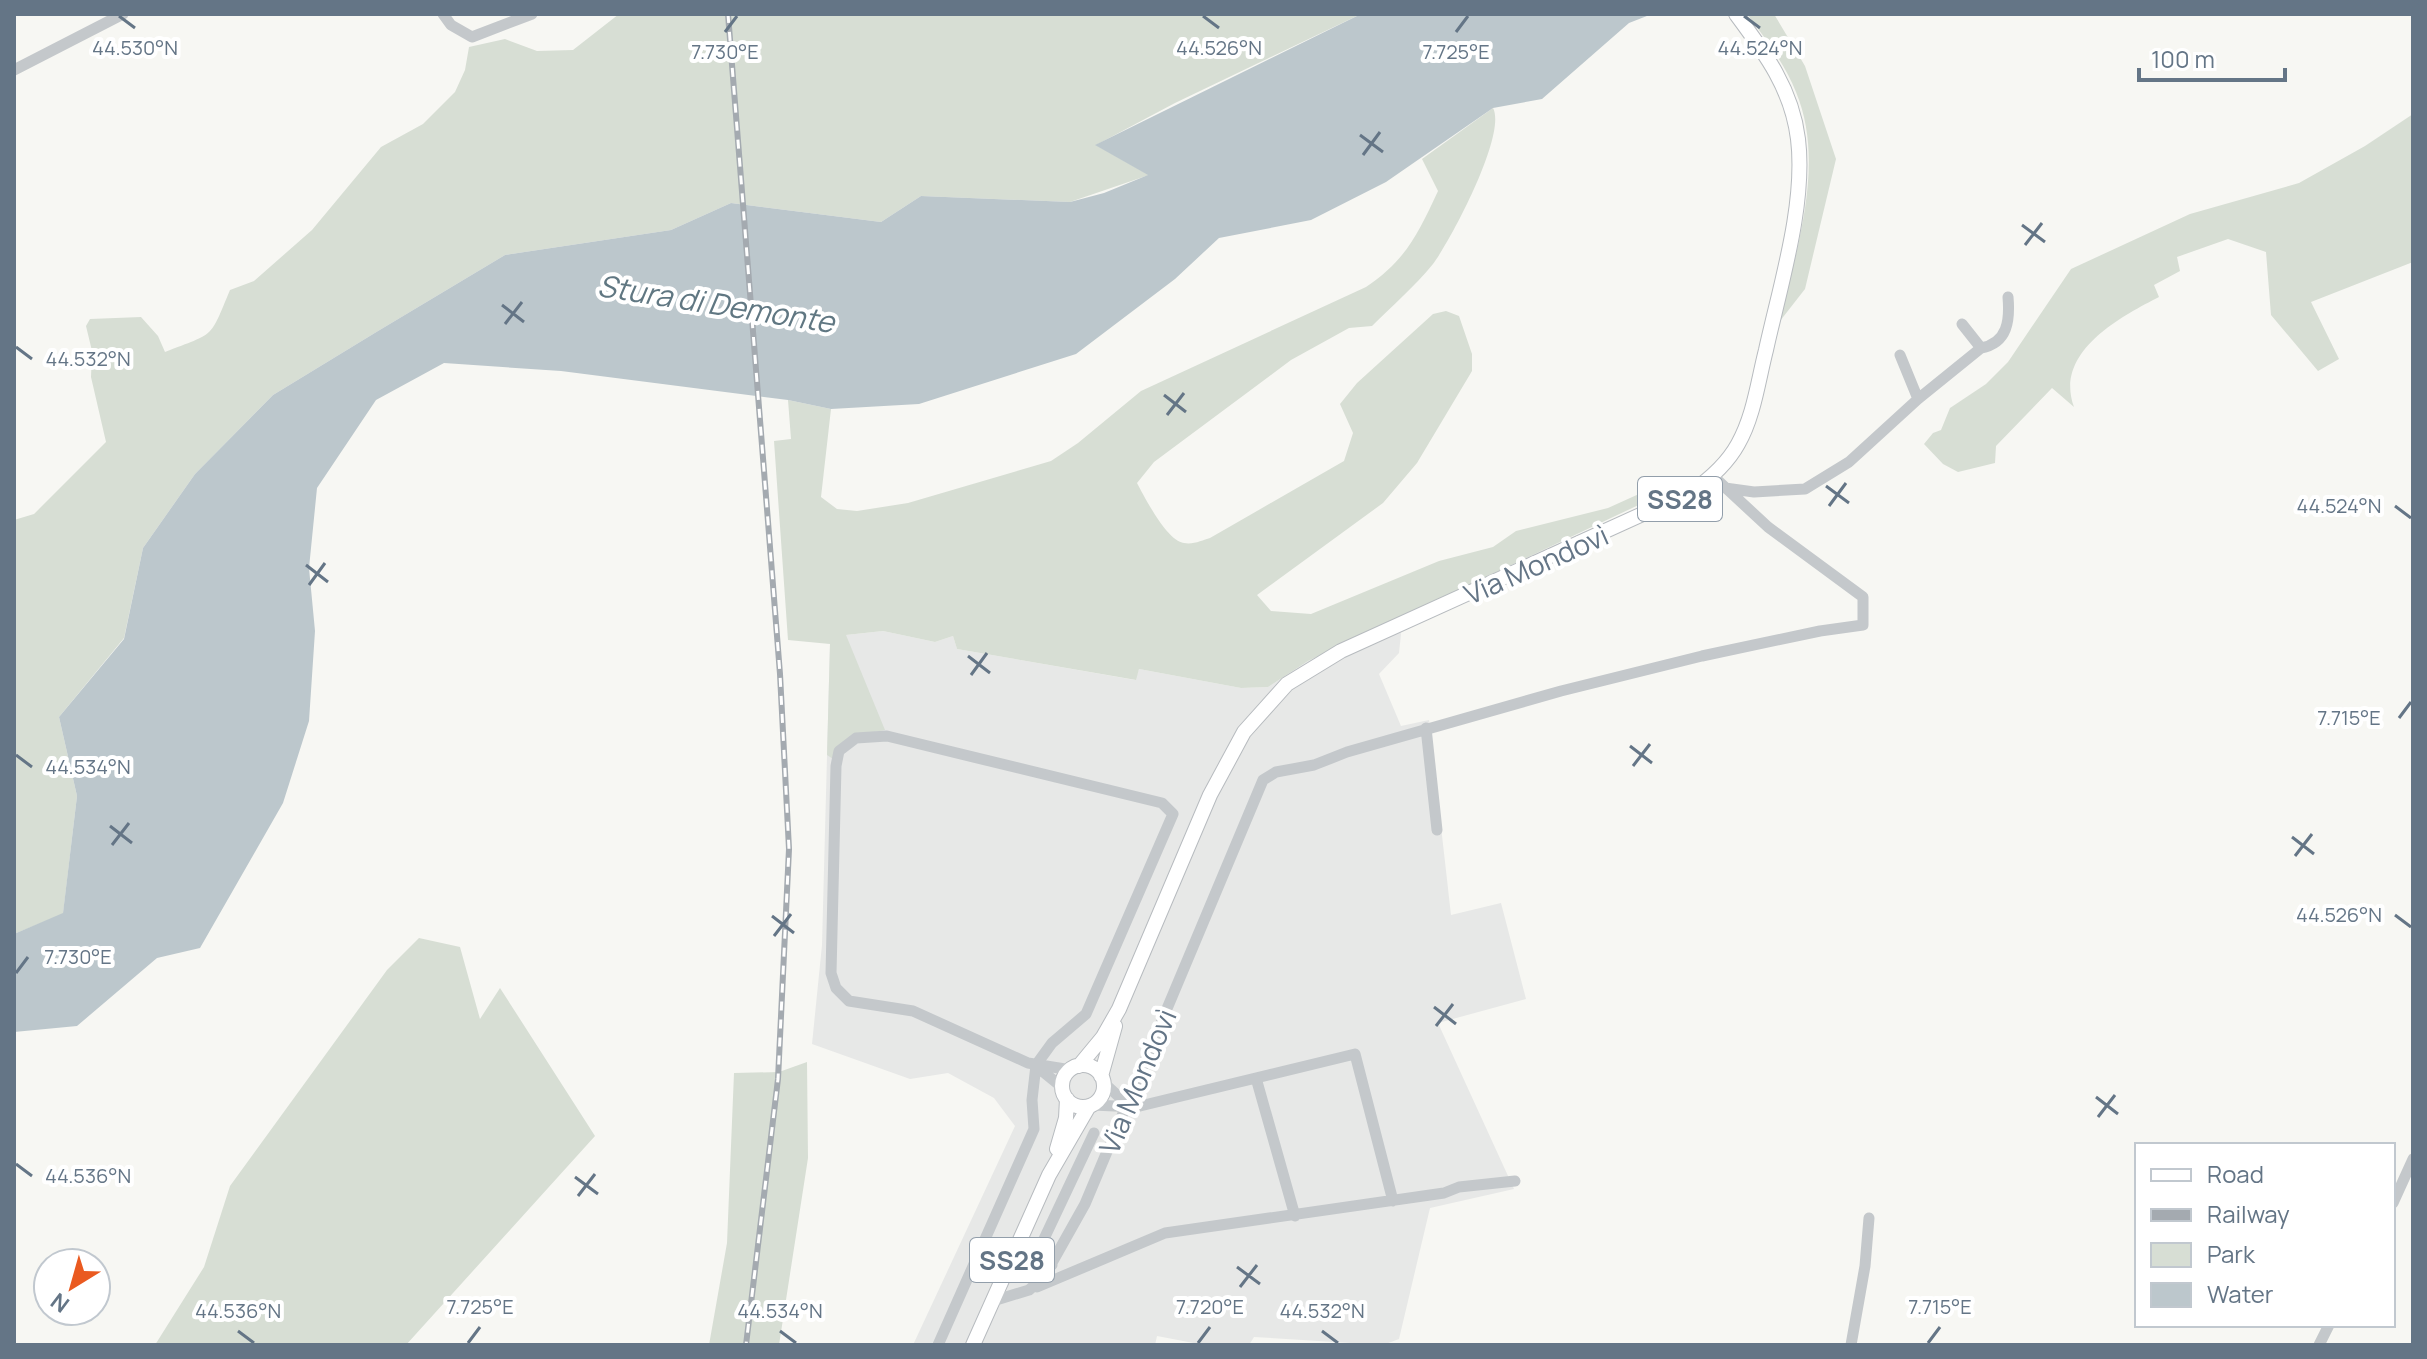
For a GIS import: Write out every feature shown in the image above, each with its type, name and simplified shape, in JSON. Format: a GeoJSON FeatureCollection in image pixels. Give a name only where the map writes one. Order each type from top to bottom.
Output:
{"type":"FeatureCollection","features":[{"type":"Feature","properties":{"kind":"main road","name":"Via Mondovì"},"geometry":{"type":"LineString","coordinates":[[1075,1068],[1096,1047],[1119,1009],[1225,763],[1265,705],[1287,684],[1341,651],[1668,504],[1713,476],[1738,445],[1753,405],[1784,265],[1799,164],[1798,139],[1784,85],[1736,14]]}},
{"type":"Feature","properties":{"kind":"main road","name":"Via Mondovì"},"geometry":{"type":"LineString","coordinates":[[1103,1080],[1119,1009]]}},
{"type":"Feature","properties":{"kind":"main road"},"geometry":{"type":"LineString","coordinates":[[1075,1068],[1092,1067],[1103,1080]]}},
{"type":"Feature","properties":{"kind":"main road","name":"SS28"},"geometry":{"type":"LineString","coordinates":[[1065,1094],[1075,1068]]}},
{"type":"Feature","properties":{"kind":"main road","name":"SS28"},"geometry":{"type":"LineString","coordinates":[[1091,1106],[1102,1096],[1103,1080]]}},
{"type":"Feature","properties":{"kind":"main road","name":"Via Mondovì"},"geometry":{"type":"LineString","coordinates":[[973,1345],[1049,1175],[1066,1118],[1065,1094]]}},
{"type":"Feature","properties":{"kind":"main road"},"geometry":{"type":"LineString","coordinates":[[1065,1094],[1077,1106],[1091,1106]]}},
{"type":"Feature","properties":{"kind":"main road","name":"Via Mondovì"},"geometry":{"type":"LineString","coordinates":[[1049,1175],[1091,1106]]}},
{"type":"Feature","properties":{"kind":"street"},"geometry":{"type":"LineString","coordinates":[[14,70],[123,14]]}},
{"type":"Feature","properties":{"kind":"street"},"geometry":{"type":"LineString","coordinates":[[443,14],[464,34],[480,36],[532,14]]}},
{"type":"Feature","properties":{"kind":"street"},"geometry":{"type":"LineString","coordinates":[[1713,476],[1725,488],[1754,492],[1805,489],[1858,455],[1918,399],[1981,348],[1993,346],[2003,336],[2010,319],[2008,297]]}},
{"type":"Feature","properties":{"kind":"street"},"geometry":{"type":"LineString","coordinates":[[1962,324],[1981,348]]}},
{"type":"Feature","properties":{"kind":"street"},"geometry":{"type":"LineString","coordinates":[[1900,355],[1918,399]]}},
{"type":"Feature","properties":{"kind":"street","name":"Via Mondovì"},"geometry":{"type":"LineString","coordinates":[[1029,1290],[1052,1265],[1085,1204],[1252,806],[1269,774],[1314,765],[1426,728],[1702,656],[1863,625],[1863,597],[1768,527],[1725,488]]}},
{"type":"Feature","properties":{"kind":"street"},"geometry":{"type":"LineString","coordinates":[[1426,728],[1437,830]]}},
{"type":"Feature","properties":{"kind":"street"},"geometry":{"type":"LineString","coordinates":[[938,1345],[1034,1129],[1032,1100],[1036,1065],[1052,1043],[1086,1014],[1173,814],[1170,809],[1139,797],[887,736],[856,738],[839,751],[836,766],[831,973],[836,988],[849,1001],[913,1011],[1036,1065],[1075,1068]]}},
{"type":"Feature","properties":{"kind":"street"},"geometry":{"type":"LineString","coordinates":[[1091,1106],[1136,1107],[1355,1054],[1393,1201]]}},
{"type":"Feature","properties":{"kind":"street"},"geometry":{"type":"LineString","coordinates":[[1036,1065],[1065,1094]]}},
{"type":"Feature","properties":{"kind":"street"},"geometry":{"type":"LineString","coordinates":[[1256,1078],[1295,1216]]}},
{"type":"Feature","properties":{"kind":"street"},"geometry":{"type":"LineString","coordinates":[[1103,1080],[1128,1105]]}},
{"type":"Feature","properties":{"kind":"street","name":"Via Mondovì"},"geometry":{"type":"LineString","coordinates":[[1052,1265],[1043,1241],[1094,1133]]}},
{"type":"Feature","properties":{"kind":"street"},"geometry":{"type":"LineString","coordinates":[[2395,1200],[2408,1178],[2413,1159]]}},
{"type":"Feature","properties":{"kind":"street"},"geometry":{"type":"LineString","coordinates":[[993,1301],[1029,1290],[1165,1233],[1515,1181]]}},
{"type":"Feature","properties":{"kind":"street"},"geometry":{"type":"LineString","coordinates":[[1851,1345],[1865,1266],[1869,1218]]}},
{"type":"Feature","properties":{"kind":"street"},"geometry":{"type":"LineString","coordinates":[[2319,1345],[2328,1327]]}},
{"type":"Feature","properties":{"kind":"shaded area"},"geometry":{"type":"Polygon","coordinates":[[[1398,620],[1401,634],[1399,653],[1379,674],[1401,726],[1429,720],[1451,915],[1501,903],[1526,999],[1438,1023],[1514,1189],[1430,1208],[1399,1339],[1383,1345],[1254,1337],[1249,1345],[1204,1345],[1157,1336],[1155,1345],[913,1345],[1015,1126],[994,1098],[948,1073],[910,1079],[812,1044],[822,945],[830,643],[846,635],[883,631],[935,642],[953,636],[957,649],[1135,680],[1139,669],[1241,688],[1268,687],[1308,661],[1398,620]]]}},
{"type":"Feature","properties":{"kind":"green space"},"geometry":{"type":"Polygon","coordinates":[[[619,14],[1361,14],[1175,103],[1096,145],[1149,175],[1070,202],[921,196],[881,222],[731,203],[671,230],[505,255],[273,395],[195,474],[143,548],[124,638],[59,717],[77,796],[63,914],[14,934],[14,520],[34,514],[106,442],[91,377],[92,351],[86,326],[90,319],[141,317],[158,336],[165,352],[202,337],[214,326],[230,290],[254,281],[312,230],[381,147],[423,124],[455,92],[465,70],[469,47],[505,39],[537,51],[573,50],[619,14]]]}},
{"type":"Feature","properties":{"kind":"green space"},"geometry":{"type":"Polygon","coordinates":[[[1747,14],[1774,14],[1805,66],[1836,159],[1805,289],[1780,321],[1805,206],[1808,148],[1805,120],[1791,82],[1747,14]]]}},
{"type":"Feature","properties":{"kind":"green space"},"geometry":{"type":"Polygon","coordinates":[[[1493,108],[1495,121],[1492,140],[1475,187],[1452,233],[1426,272],[1372,326],[1349,328],[1291,360],[1154,462],[1137,483],[1145,498],[1171,535],[1184,543],[1194,543],[1210,538],[1344,461],[1353,433],[1340,404],[1357,383],[1433,314],[1446,311],[1459,316],[1472,354],[1472,371],[1417,463],[1383,503],[1257,595],[1271,611],[1311,614],[1439,561],[1493,547],[1516,531],[1608,508],[1672,479],[1700,476],[1308,661],[1268,687],[1241,688],[1139,669],[1136,680],[957,649],[953,636],[935,642],[883,631],[846,635],[885,730],[853,736],[833,759],[827,755],[830,644],[788,640],[774,441],[791,439],[788,400],[831,409],[821,497],[837,509],[857,511],[908,503],[1051,461],[1141,391],[1366,287],[1380,277],[1410,245],[1438,191],[1422,159],[1493,108]]]}},
{"type":"Feature","properties":{"kind":"green space"},"geometry":{"type":"Polygon","coordinates":[[[2413,114],[2413,262],[2311,302],[2339,359],[2318,371],[2271,315],[2266,252],[2228,239],[2177,257],[2180,271],[2154,285],[2159,297],[2109,327],[2081,354],[2073,370],[2070,388],[2074,407],[2052,388],[1996,446],[1995,463],[1958,472],[1943,464],[1924,444],[1933,433],[1941,430],[1950,408],[1986,384],[2008,362],[2071,269],[2190,214],[2299,183],[2365,146],[2413,114]]]}},
{"type":"Feature","properties":{"kind":"green space"},"geometry":{"type":"Polygon","coordinates":[[[419,938],[460,947],[480,1019],[500,988],[595,1136],[406,1345],[155,1345],[204,1267],[230,1186],[387,970],[419,938]]]}},
{"type":"Feature","properties":{"kind":"green space"},"geometry":{"type":"Polygon","coordinates":[[[807,1062],[808,1158],[779,1345],[709,1345],[727,1243],[734,1073],[779,1072],[807,1062]]]}},
{"type":"Feature","properties":{"kind":"water","name":"Stura di Demonte"},"geometry":{"type":"Polygon","coordinates":[[[1361,14],[1652,14],[1629,23],[1542,99],[1493,108],[1386,182],[1311,220],[1219,238],[1175,279],[1076,354],[919,404],[831,409],[788,400],[561,371],[444,363],[376,400],[317,488],[309,568],[315,631],[309,721],[283,803],[200,948],[157,958],[77,1026],[14,1032],[14,934],[63,913],[77,796],[59,717],[124,639],[143,548],[195,474],[273,395],[505,255],[671,230],[731,203],[881,222],[921,196],[1070,202],[1104,193],[1148,175],[1095,145],[1361,14]]]}},
{"type":"Feature","properties":{"kind":"railway"},"geometry":{"type":"LineString","coordinates":[[728,14],[780,674],[789,849],[778,1079],[746,1345]]}}]}
